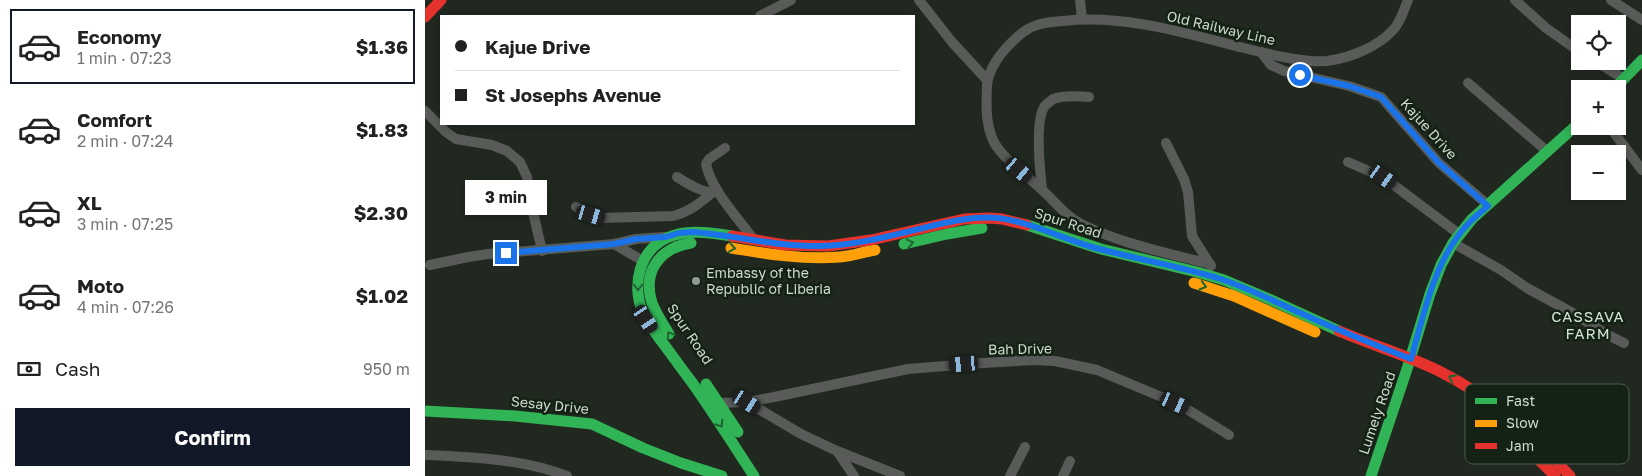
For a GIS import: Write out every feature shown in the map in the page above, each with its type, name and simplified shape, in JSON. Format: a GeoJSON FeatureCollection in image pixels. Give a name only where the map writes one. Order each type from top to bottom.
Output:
{"type":"FeatureCollection","features":[{"type":"Feature","properties":{"kind":"main road"},"geometry":{"type":"LineString","coordinates":[[425,17],[441,0]]}},
{"type":"Feature","properties":{"kind":"main road"},"geometry":{"type":"LineString","coordinates":[[1624,79],[1642,60]]}},
{"type":"Feature","properties":{"kind":"main road","name":"Lumely Road"},"geometry":{"type":"LineString","coordinates":[[1371,476],[1411,367],[1430,294],[1441,265],[1456,238],[1488,206],[1571,130]]}},
{"type":"Feature","properties":{"kind":"main road","name":"Spur Road"},"geometry":{"type":"LineString","coordinates":[[721,246],[785,256],[842,257],[961,225],[978,218],[998,218],[1023,224],[1115,254],[1177,267],[1221,279],[1269,298],[1411,367]]}},
{"type":"Feature","properties":{"kind":"main road","name":"Spur Road"},"geometry":{"type":"LineString","coordinates":[[766,476],[689,370],[646,319],[640,306],[637,292],[638,277],[643,261],[651,249],[666,237],[692,232],[797,245],[822,246],[854,243],[961,225],[975,228],[1009,230],[1097,258],[1213,289],[1260,307],[1337,341],[1465,386]]}},
{"type":"Feature","properties":{"kind":"main road","name":"Spur Road"},"geometry":{"type":"LineString","coordinates":[[689,370],[657,315],[648,287],[650,273],[662,254],[672,247],[684,243],[707,244]]}},
{"type":"Feature","properties":{"kind":"main road"},"geometry":{"type":"LineString","coordinates":[[1452,391],[1465,397]]}},
{"type":"Feature","properties":{"kind":"main road","name":"Spur Road"},"geometry":{"type":"LineString","coordinates":[[715,406],[754,476]]}},
{"type":"Feature","properties":{"kind":"main road","name":"Sesay Drive"},"geometry":{"type":"LineString","coordinates":[[425,411],[515,416],[592,424],[681,463],[721,476]]}},
{"type":"Feature","properties":{"kind":"main road"},"geometry":{"type":"LineString","coordinates":[[1543,464],[1555,476]]}},
{"type":"Feature","properties":{"kind":"main road","name":"Spur Road"},"geometry":{"type":"LineString","coordinates":[[1559,464],[1570,476]]}},
{"type":"Feature","properties":{"kind":"street"},"geometry":{"type":"LineString","coordinates":[[762,15],[791,0]]}},
{"type":"Feature","properties":{"kind":"street"},"geometry":{"type":"LineString","coordinates":[[919,0],[952,42],[987,80]]}},
{"type":"Feature","properties":{"kind":"street"},"geometry":{"type":"LineString","coordinates":[[1080,0],[1082,18]]}},
{"type":"Feature","properties":{"kind":"street","name":"Old Railway Line"},"geometry":{"type":"LineString","coordinates":[[1209,264],[1131,244],[1078,223],[1062,210],[1042,189],[1008,161],[996,146],[988,124],[986,101],[987,80],[1000,56],[1027,29],[1046,22],[1082,18],[1143,24],[1276,56],[1324,61],[1344,58],[1365,50],[1385,37],[1395,27],[1408,0]]}},
{"type":"Feature","properties":{"kind":"street"},"geometry":{"type":"LineString","coordinates":[[1515,0],[1546,28],[1571,46]]}},
{"type":"Feature","properties":{"kind":"street"},"geometry":{"type":"LineString","coordinates":[[1611,0],[1642,20]]}},
{"type":"Feature","properties":{"kind":"street","name":"Kajue Drive"},"geometry":{"type":"LineString","coordinates":[[1261,52],[1271,65],[1284,71],[1349,86],[1381,97],[1439,163],[1488,206]]}},
{"type":"Feature","properties":{"kind":"street"},"geometry":{"type":"LineString","coordinates":[[1610,70],[1624,79]]}},
{"type":"Feature","properties":{"kind":"street"},"geometry":{"type":"LineString","coordinates":[[1469,83],[1548,152]]}},
{"type":"Feature","properties":{"kind":"street"},"geometry":{"type":"LineString","coordinates":[[1042,189],[1039,135],[1041,117],[1045,106],[1054,99],[1089,97]]}},
{"type":"Feature","properties":{"kind":"street"},"geometry":{"type":"LineString","coordinates":[[425,111],[456,140],[492,145],[507,151],[520,162],[527,177],[542,251]]}},
{"type":"Feature","properties":{"kind":"street"},"geometry":{"type":"LineString","coordinates":[[1616,135],[1642,170]]}},
{"type":"Feature","properties":{"kind":"street"},"geometry":{"type":"LineString","coordinates":[[1166,143],[1184,179],[1188,192],[1192,236],[1209,264],[1221,279]]}},
{"type":"Feature","properties":{"kind":"street"},"geometry":{"type":"LineString","coordinates":[[725,148],[705,164],[715,192],[755,240]]}},
{"type":"Feature","properties":{"kind":"street"},"geometry":{"type":"LineString","coordinates":[[1348,162],[1383,177],[1456,238],[1527,288],[1624,343]]}},
{"type":"Feature","properties":{"kind":"street"},"geometry":{"type":"LineString","coordinates":[[677,177],[688,184],[715,192]]}},
{"type":"Feature","properties":{"kind":"street"},"geometry":{"type":"LineString","coordinates":[[576,207],[601,218],[673,216],[694,208],[715,192]]}},
{"type":"Feature","properties":{"kind":"street"},"geometry":{"type":"LineString","coordinates":[[430,265],[468,257],[614,244],[636,239],[666,237]]}},
{"type":"Feature","properties":{"kind":"street"},"geometry":{"type":"LineString","coordinates":[[614,244],[643,261]]}},
{"type":"Feature","properties":{"kind":"street","name":"Bah Drive"},"geometry":{"type":"LineString","coordinates":[[715,406],[747,402],[908,369],[991,362],[1055,361],[1097,370],[1164,398],[1185,408],[1229,435]]}},
{"type":"Feature","properties":{"kind":"street"},"geometry":{"type":"LineString","coordinates":[[747,402],[801,434],[837,451],[900,476]]}},
{"type":"Feature","properties":{"kind":"street"},"geometry":{"type":"LineString","coordinates":[[1010,476],[1025,447]]}},
{"type":"Feature","properties":{"kind":"street"},"geometry":{"type":"LineString","coordinates":[[837,451],[854,476]]}},
{"type":"Feature","properties":{"kind":"street"},"geometry":{"type":"LineString","coordinates":[[425,455],[515,462],[540,467],[567,476]]}},
{"type":"Feature","properties":{"kind":"street"},"geometry":{"type":"LineString","coordinates":[[1063,476],[1070,461]]}},
{"type":"Feature","properties":{"kind":"traffic: fast"},"geometry":{"type":"LineString","coordinates":[[1623,80],[1642,60]]}},
{"type":"Feature","properties":{"kind":"traffic: fast"},"geometry":{"type":"LineString","coordinates":[[1371,476],[1430,294],[1441,265],[1453,243],[1472,219],[1571,130]]}},
{"type":"Feature","properties":{"kind":"traffic: fast"},"geometry":{"type":"LineString","coordinates":[[1027,225],[1101,249],[1224,280],[1339,331]]}},
{"type":"Feature","properties":{"kind":"traffic: fast"},"geometry":{"type":"LineString","coordinates":[[904,244],[982,228]]}},
{"type":"Feature","properties":{"kind":"traffic: fast"},"geometry":{"type":"LineString","coordinates":[[732,236],[696,232],[675,235],[662,240],[652,248],[645,258],[640,270],[638,295],[648,322],[699,393],[754,476]]}},
{"type":"Feature","properties":{"kind":"traffic: fast"},"geometry":{"type":"LineString","coordinates":[[669,334],[652,303],[650,291],[652,271],[656,263],[670,250],[691,243]]}},
{"type":"Feature","properties":{"kind":"traffic: fast"},"geometry":{"type":"LineString","coordinates":[[706,384],[738,432]]}},
{"type":"Feature","properties":{"kind":"traffic: fast"},"geometry":{"type":"LineString","coordinates":[[425,411],[515,416],[592,424],[643,448],[722,476]]}},
{"type":"Feature","properties":{"kind":"traffic: slow"},"geometry":{"type":"LineString","coordinates":[[731,248],[813,258],[844,256],[875,250]]}},
{"type":"Feature","properties":{"kind":"traffic: slow"},"geometry":{"type":"LineString","coordinates":[[1194,283],[1234,296],[1315,332]]}},
{"type":"Feature","properties":{"kind":"traffic: jam"},"geometry":{"type":"LineString","coordinates":[[425,17],[441,0]]}},
{"type":"Feature","properties":{"kind":"traffic: jam"},"geometry":{"type":"LineString","coordinates":[[732,236],[785,245],[828,246],[871,240],[964,219],[1002,219],[1027,225]]}},
{"type":"Feature","properties":{"kind":"traffic: jam"},"geometry":{"type":"LineString","coordinates":[[1339,331],[1427,365],[1465,385]]}},
{"type":"Feature","properties":{"kind":"traffic: jam"},"geometry":{"type":"LineString","coordinates":[[1543,464],[1555,476]]}},
{"type":"Feature","properties":{"kind":"traffic: jam"},"geometry":{"type":"LineString","coordinates":[[1558,464],[1570,476]]}},
{"type":"Feature","properties":{"kind":"place","name":"Embassy of the Republic of Liberia"},"geometry":{"type":"Point","coordinates":[696,281]}},
{"type":"Feature","properties":{"kind":"district","name":"CASSAVA FARM"},"geometry":{"type":"Point","coordinates":[1588,326]}},
{"type":"Feature","properties":{"kind":"route"},"geometry":{"type":"LineString","coordinates":[[506,253],[614,244],[636,239],[666,237],[692,232],[789,245],[822,246],[854,243],[960,220],[998,218],[1023,224],[1115,254],[1177,267],[1221,279],[1411,359],[1430,294],[1441,265],[1459,234],[1488,206],[1439,163],[1381,97],[1349,86],[1300,75]]}}]}
